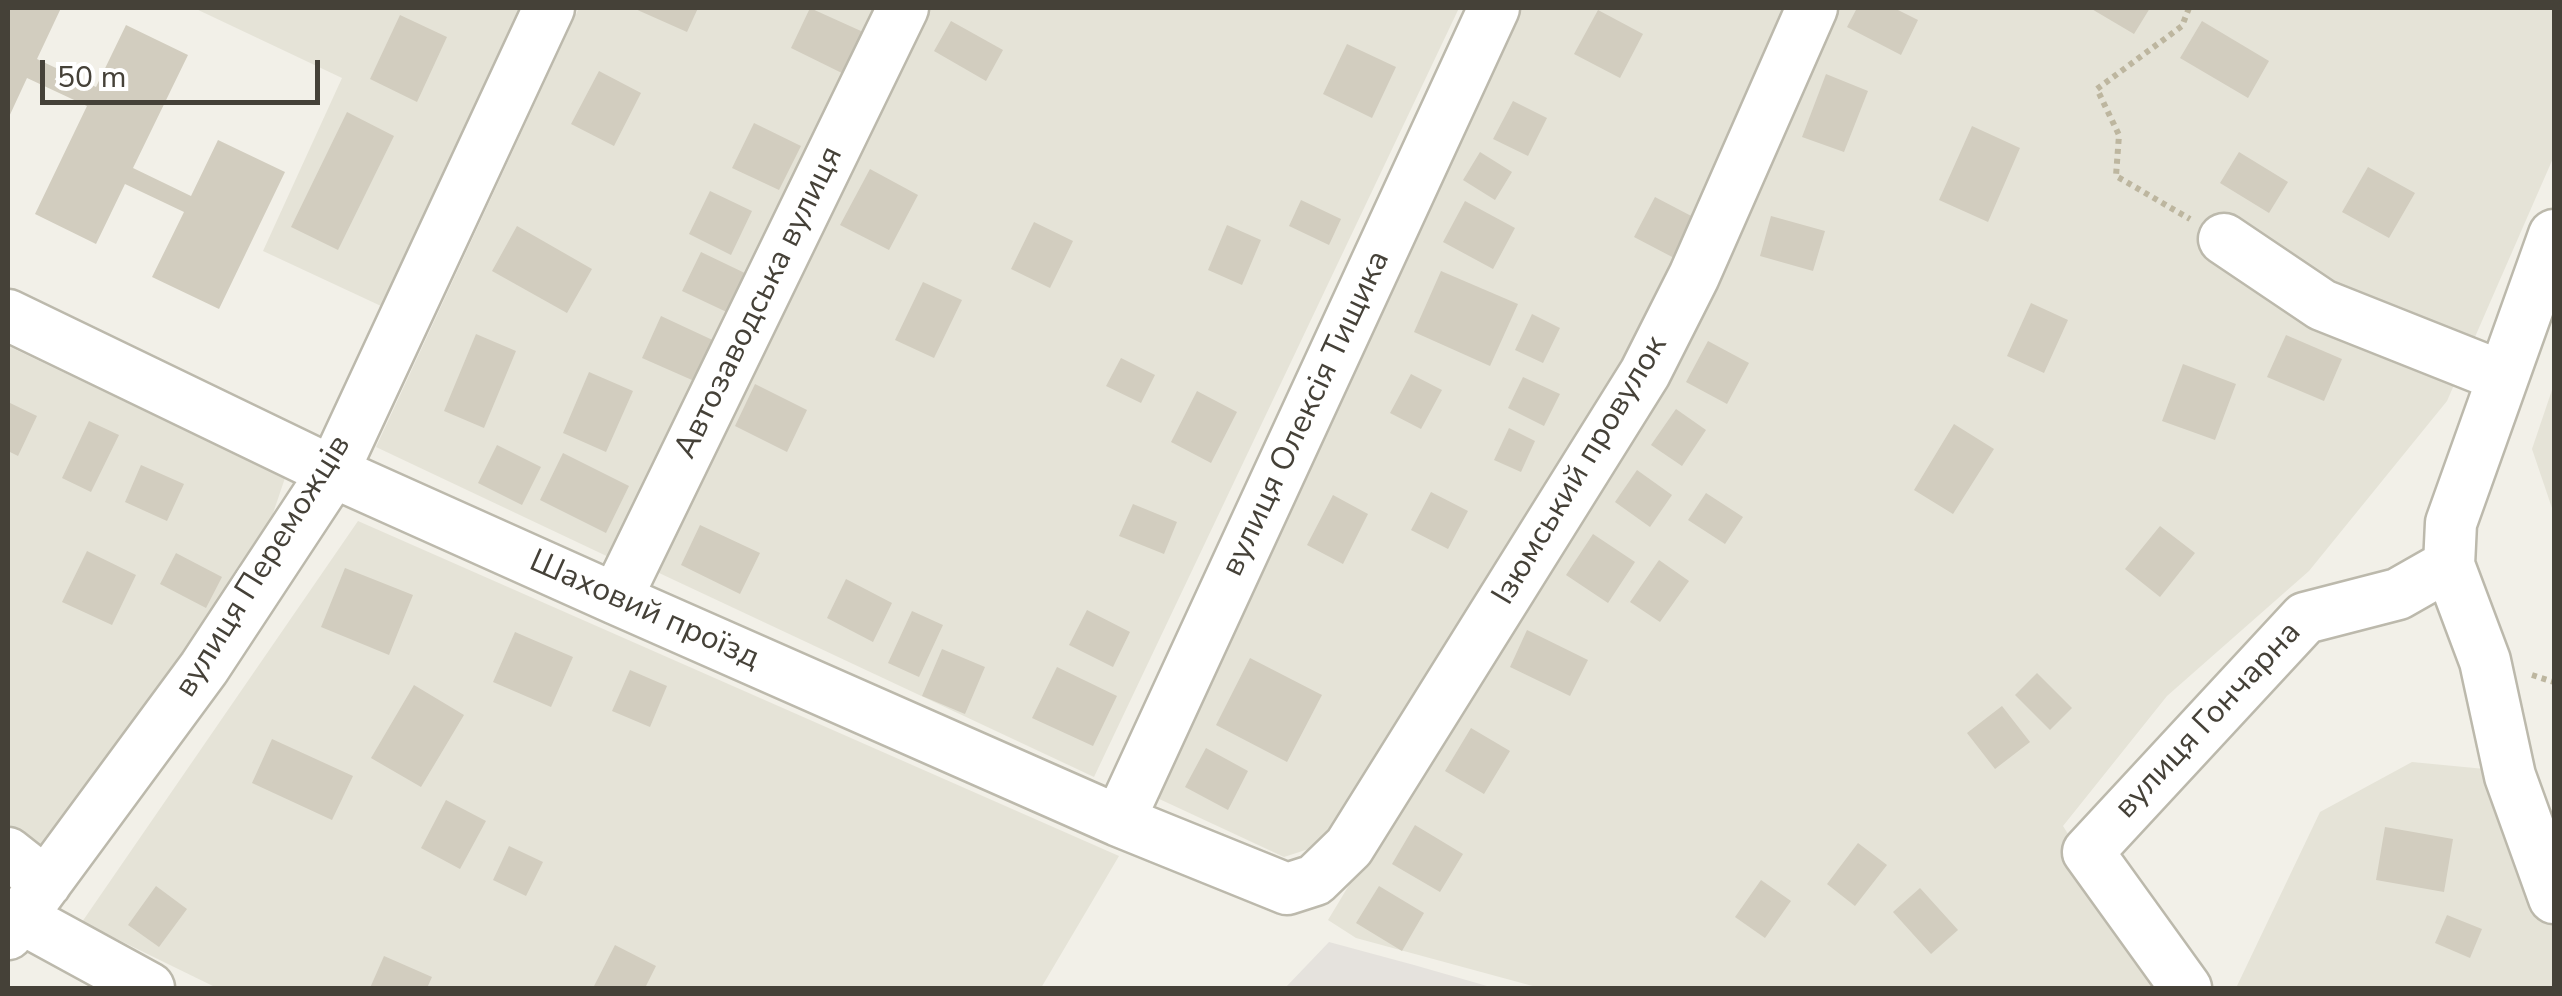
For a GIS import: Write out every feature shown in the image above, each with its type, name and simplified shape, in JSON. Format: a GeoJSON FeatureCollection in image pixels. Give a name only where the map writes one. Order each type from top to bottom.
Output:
{"type":"FeatureCollection","features":[{"type":"Feature","properties":{"kind":"street","name":"вулиця Переможців"},"geometry":{"type":"LineString","coordinates":[[25,912],[204,668],[332,472],[549,8]]}},
{"type":"Feature","properties":{"kind":"street","name":"Автозаводська вулиця"},"geometry":{"type":"LineString","coordinates":[[616,599],[903,8]]}},
{"type":"Feature","properties":{"kind":"street","name":"вулиця Олексія Тищика"},"geometry":{"type":"LineString","coordinates":[[1119,821],[1494,8]]}},
{"type":"Feature","properties":{"kind":"street","name":"Ізюмський провулок"},"geometry":{"type":"LineString","coordinates":[[1288,889],[1315,880],[1349,847],[1645,373],[1694,276],[1812,8]]}},
{"type":"Feature","properties":{"kind":"street"},"geometry":{"type":"LineString","coordinates":[[2554,235],[2451,523],[2449,565],[2485,660],[2510,776],[2554,898]]}},
{"type":"Feature","properties":{"kind":"street"},"geometry":{"type":"LineString","coordinates":[[2224,238],[2322,305],[2503,378]]}},
{"type":"Feature","properties":{"kind":"street","name":"Шаховий проїзд"},"geometry":{"type":"LineString","coordinates":[[8,315],[332,472],[1119,821],[1288,889]]}},
{"type":"Feature","properties":{"kind":"street","name":"вулиця Гончарна"},"geometry":{"type":"LineString","coordinates":[[2186,988],[2088,852],[2305,618],[2398,594],[2449,565]]}},
{"type":"Feature","properties":{"kind":"street"},"geometry":{"type":"LineString","coordinates":[[8,853],[25,912],[150,988]]}},
{"type":"Feature","properties":{"kind":"path"},"geometry":{"type":"LineString","coordinates":[[2156,198],[2116,176],[2119,135],[2097,89],[2182,26],[2189,8]]}},
{"type":"Feature","properties":{"kind":"shaded area"},"geometry":{"type":"Polygon","coordinates":[[[194,8],[525,8],[381,306],[263,251],[342,78],[194,8]]]}},
{"type":"Feature","properties":{"kind":"shaded area"},"geometry":{"type":"Polygon","coordinates":[[[579,8],[887,8],[615,560],[376,447],[579,8]]]}},
{"type":"Feature","properties":{"kind":"shaded area"},"geometry":{"type":"Polygon","coordinates":[[[928,8],[1459,8],[1094,777],[657,572],[928,8]]]}},
{"type":"Feature","properties":{"kind":"shaded area"},"geometry":{"type":"Polygon","coordinates":[[[1517,8],[1792,8],[1663,304],[1324,844],[1284,857],[1155,797],[1517,8]]]}},
{"type":"Feature","properties":{"kind":"shaded area"},"geometry":{"type":"Polygon","coordinates":[[[1839,8],[2554,8],[2554,156],[2447,401],[2309,571],[2167,696],[2063,826],[2165,988],[1540,988],[1356,938],[1328,920],[1712,283],[1839,8]]]}},
{"type":"Feature","properties":{"kind":"shaded area"},"geometry":{"type":"Polygon","coordinates":[[[8,346],[285,478],[268,528],[180,661],[8,887],[8,346]]]}},
{"type":"Feature","properties":{"kind":"shaded area"},"geometry":{"type":"Polygon","coordinates":[[[2554,384],[2554,514],[2532,449],[2554,384]]]}},
{"type":"Feature","properties":{"kind":"shaded area"},"geometry":{"type":"Polygon","coordinates":[[[358,521],[1119,856],[1041,988],[217,988],[82,922],[358,521]]]}},
{"type":"Feature","properties":{"kind":"shaded area"},"geometry":{"type":"Polygon","coordinates":[[[2412,762],[2485,769],[2554,913],[2554,988],[2236,988],[2320,812],[2412,762]]]}},
{"type":"Feature","properties":{"kind":"shaded area"},"geometry":{"type":"Polygon","coordinates":[[[1329,942],[1414,965],[1494,988],[1285,988],[1329,942]]]}},
{"type":"Feature","properties":{"kind":"building"},"geometry":{"type":"Polygon","coordinates":[[[8,8],[61,8],[37,59],[96,87],[126,25],[188,55],[133,168],[191,196],[218,140],[285,172],[219,309],[152,277],[184,212],[125,184],[96,244],[35,214],[87,106],[27,78],[8,119],[8,8]]]}},
{"type":"Feature","properties":{"kind":"building"},"geometry":{"type":"Polygon","coordinates":[[[633,8],[698,8],[687,32],[633,8]]]}},
{"type":"Feature","properties":{"kind":"building"},"geometry":{"type":"Polygon","coordinates":[[[810,8],[872,36],[852,78],[791,48],[810,8]]]}},
{"type":"Feature","properties":{"kind":"building"},"geometry":{"type":"Polygon","coordinates":[[[1857,8],[1894,8],[1918,20],[1901,55],[1847,27],[1857,8]]]}},
{"type":"Feature","properties":{"kind":"building"},"geometry":{"type":"Polygon","coordinates":[[[2090,8],[2150,8],[2134,34],[2090,8]]]}},
{"type":"Feature","properties":{"kind":"building"},"geometry":{"type":"Polygon","coordinates":[[[1598,10],[1643,34],[1620,78],[1574,54],[1598,10]]]}},
{"type":"Feature","properties":{"kind":"building"},"geometry":{"type":"Polygon","coordinates":[[[400,15],[447,37],[417,102],[370,79],[400,15]]]}},
{"type":"Feature","properties":{"kind":"building"},"geometry":{"type":"Polygon","coordinates":[[[951,21],[1003,50],[986,81],[934,51],[951,21]]]}},
{"type":"Feature","properties":{"kind":"building"},"geometry":{"type":"Polygon","coordinates":[[[2202,21],[2269,61],[2248,98],[2180,58],[2202,21]]]}},
{"type":"Feature","properties":{"kind":"building"},"geometry":{"type":"Polygon","coordinates":[[[1347,44],[1396,67],[1372,118],[1323,94],[1347,44]]]}},
{"type":"Feature","properties":{"kind":"building"},"geometry":{"type":"Polygon","coordinates":[[[599,71],[641,93],[614,146],[571,124],[599,71]]]}},
{"type":"Feature","properties":{"kind":"building"},"geometry":{"type":"Polygon","coordinates":[[[1826,74],[1868,91],[1844,152],[1802,137],[1826,74]]]}},
{"type":"Feature","properties":{"kind":"building"},"geometry":{"type":"Polygon","coordinates":[[[1513,101],[1547,118],[1528,156],[1493,139],[1513,101]]]}},
{"type":"Feature","properties":{"kind":"building"},"geometry":{"type":"Polygon","coordinates":[[[347,112],[394,136],[338,250],[291,227],[347,112]]]}},
{"type":"Feature","properties":{"kind":"building"},"geometry":{"type":"Polygon","coordinates":[[[754,123],[801,146],[779,190],[732,168],[754,123]]]}},
{"type":"Feature","properties":{"kind":"building"},"geometry":{"type":"Polygon","coordinates":[[[1972,126],[2020,148],[1988,222],[1939,200],[1972,126]]]}},
{"type":"Feature","properties":{"kind":"building"},"geometry":{"type":"Polygon","coordinates":[[[1480,152],[1512,172],[1495,200],[1463,180],[1480,152]]]}},
{"type":"Feature","properties":{"kind":"building"},"geometry":{"type":"Polygon","coordinates":[[[2239,152],[2288,182],[2269,213],[2220,183],[2239,152]]]}},
{"type":"Feature","properties":{"kind":"building"},"geometry":{"type":"Polygon","coordinates":[[[2368,167],[2415,193],[2389,238],[2342,212],[2368,167]]]}},
{"type":"Feature","properties":{"kind":"building"},"geometry":{"type":"Polygon","coordinates":[[[870,169],[918,195],[889,250],[840,225],[870,169]]]}},
{"type":"Feature","properties":{"kind":"building"},"geometry":{"type":"Polygon","coordinates":[[[710,191],[752,211],[731,255],[689,234],[710,191]]]}},
{"type":"Feature","properties":{"kind":"building"},"geometry":{"type":"Polygon","coordinates":[[[1655,197],[1697,219],[1676,259],[1634,237],[1655,197]]]}},
{"type":"Feature","properties":{"kind":"building"},"geometry":{"type":"Polygon","coordinates":[[[1301,200],[1341,219],[1329,245],[1289,226],[1301,200]]]}},
{"type":"Feature","properties":{"kind":"building"},"geometry":{"type":"Polygon","coordinates":[[[1465,201],[1515,228],[1493,269],[1443,242],[1465,201]]]}},
{"type":"Feature","properties":{"kind":"building"},"geometry":{"type":"Polygon","coordinates":[[[1771,216],[1825,231],[1813,271],[1760,256],[1771,216]]]}},
{"type":"Feature","properties":{"kind":"building"},"geometry":{"type":"Polygon","coordinates":[[[1034,222],[1073,241],[1050,288],[1011,269],[1034,222]]]}},
{"type":"Feature","properties":{"kind":"building"},"geometry":{"type":"Polygon","coordinates":[[[1227,225],[1261,240],[1242,285],[1208,270],[1227,225]]]}},
{"type":"Feature","properties":{"kind":"building"},"geometry":{"type":"Polygon","coordinates":[[[517,226],[592,269],[567,313],[492,271],[517,226]]]}},
{"type":"Feature","properties":{"kind":"building"},"geometry":{"type":"Polygon","coordinates":[[[701,252],[751,276],[733,315],[682,291],[701,252]]]}},
{"type":"Feature","properties":{"kind":"building"},"geometry":{"type":"Polygon","coordinates":[[[1441,271],[1518,304],[1490,366],[1414,332],[1441,271]]]}},
{"type":"Feature","properties":{"kind":"building"},"geometry":{"type":"Polygon","coordinates":[[[923,282],[962,300],[934,358],[895,340],[923,282]]]}},
{"type":"Feature","properties":{"kind":"building"},"geometry":{"type":"Polygon","coordinates":[[[2031,303],[2068,320],[2044,373],[2007,356],[2031,303]]]}},
{"type":"Feature","properties":{"kind":"building"},"geometry":{"type":"Polygon","coordinates":[[[1532,314],[1560,328],[1543,363],[1515,350],[1532,314]]]}},
{"type":"Feature","properties":{"kind":"building"},"geometry":{"type":"Polygon","coordinates":[[[661,316],[719,343],[701,384],[642,358],[661,316]]]}},
{"type":"Feature","properties":{"kind":"building"},"geometry":{"type":"Polygon","coordinates":[[[476,334],[516,351],[484,428],[444,411],[476,334]]]}},
{"type":"Feature","properties":{"kind":"building"},"geometry":{"type":"Polygon","coordinates":[[[2286,335],[2342,359],[2324,401],[2267,377],[2286,335]]]}},
{"type":"Feature","properties":{"kind":"building"},"geometry":{"type":"Polygon","coordinates":[[[1708,341],[1749,363],[1727,404],[1686,382],[1708,341]]]}},
{"type":"Feature","properties":{"kind":"building"},"geometry":{"type":"Polygon","coordinates":[[[1121,358],[1155,375],[1141,403],[1106,386],[1121,358]]]}},
{"type":"Feature","properties":{"kind":"building"},"geometry":{"type":"Polygon","coordinates":[[[2183,364],[2236,384],[2215,440],[2162,421],[2183,364]]]}},
{"type":"Feature","properties":{"kind":"building"},"geometry":{"type":"Polygon","coordinates":[[[589,372],[633,391],[606,452],[563,433],[589,372]]]}},
{"type":"Feature","properties":{"kind":"building"},"geometry":{"type":"Polygon","coordinates":[[[1411,374],[1442,390],[1421,429],[1390,413],[1411,374]]]}},
{"type":"Feature","properties":{"kind":"building"},"geometry":{"type":"Polygon","coordinates":[[[1523,377],[1560,394],[1544,426],[1508,408],[1523,377]]]}},
{"type":"Feature","properties":{"kind":"building"},"geometry":{"type":"Polygon","coordinates":[[[755,384],[807,410],[787,452],[735,426],[755,384]]]}},
{"type":"Feature","properties":{"kind":"building"},"geometry":{"type":"Polygon","coordinates":[[[1197,391],[1237,412],[1211,463],[1171,442],[1197,391]]]}},
{"type":"Feature","properties":{"kind":"building"},"geometry":{"type":"Polygon","coordinates":[[[8,402],[37,416],[18,456],[8,451],[8,402]]]}},
{"type":"Feature","properties":{"kind":"building"},"geometry":{"type":"Polygon","coordinates":[[[1676,409],[1706,430],[1682,466],[1651,445],[1676,409]]]}},
{"type":"Feature","properties":{"kind":"building"},"geometry":{"type":"Polygon","coordinates":[[[89,421],[119,435],[91,492],[62,478],[89,421]]]}},
{"type":"Feature","properties":{"kind":"building"},"geometry":{"type":"Polygon","coordinates":[[[1954,424],[1994,449],[1953,514],[1914,490],[1954,424]]]}},
{"type":"Feature","properties":{"kind":"building"},"geometry":{"type":"Polygon","coordinates":[[[1509,428],[1535,441],[1521,472],[1494,460],[1509,428]]]}},
{"type":"Feature","properties":{"kind":"building"},"geometry":{"type":"Polygon","coordinates":[[[497,445],[541,467],[522,505],[478,483],[497,445]]]}},
{"type":"Feature","properties":{"kind":"building"},"geometry":{"type":"Polygon","coordinates":[[[563,453],[629,486],[606,533],[540,500],[563,453]]]}},
{"type":"Feature","properties":{"kind":"building"},"geometry":{"type":"Polygon","coordinates":[[[141,465],[184,484],[167,521],[125,502],[141,465]]]}},
{"type":"Feature","properties":{"kind":"building"},"geometry":{"type":"Polygon","coordinates":[[[1637,470],[1672,495],[1650,527],[1615,502],[1637,470]]]}},
{"type":"Feature","properties":{"kind":"building"},"geometry":{"type":"Polygon","coordinates":[[[1431,492],[1468,511],[1448,549],[1411,530],[1431,492]]]}},
{"type":"Feature","properties":{"kind":"building"},"geometry":{"type":"Polygon","coordinates":[[[1706,493],[1743,517],[1725,544],[1688,520],[1706,493]]]}},
{"type":"Feature","properties":{"kind":"building"},"geometry":{"type":"Polygon","coordinates":[[[1333,495],[1368,514],[1343,564],[1307,545],[1333,495]]]}},
{"type":"Feature","properties":{"kind":"building"},"geometry":{"type":"Polygon","coordinates":[[[1133,504],[1177,522],[1164,554],[1119,536],[1133,504]]]}},
{"type":"Feature","properties":{"kind":"building"},"geometry":{"type":"Polygon","coordinates":[[[700,525],[760,553],[740,594],[681,565],[700,525]]]}},
{"type":"Feature","properties":{"kind":"building"},"geometry":{"type":"Polygon","coordinates":[[[2160,526],[2195,553],[2160,597],[2125,569],[2160,526]]]}},
{"type":"Feature","properties":{"kind":"building"},"geometry":{"type":"Polygon","coordinates":[[[1593,534],[1635,562],[1608,603],[1566,575],[1593,534]]]}},
{"type":"Feature","properties":{"kind":"building"},"geometry":{"type":"Polygon","coordinates":[[[87,551],[136,575],[112,625],[62,602],[87,551]]]}},
{"type":"Feature","properties":{"kind":"building"},"geometry":{"type":"Polygon","coordinates":[[[176,553],[222,577],[206,608],[160,584],[176,553]]]}},
{"type":"Feature","properties":{"kind":"building"},"geometry":{"type":"Polygon","coordinates":[[[1659,560],[1689,581],[1660,622],[1630,602],[1659,560]]]}},
{"type":"Feature","properties":{"kind":"building"},"geometry":{"type":"Polygon","coordinates":[[[345,568],[413,595],[389,655],[321,627],[345,568]]]}},
{"type":"Feature","properties":{"kind":"building"},"geometry":{"type":"Polygon","coordinates":[[[846,579],[892,603],[873,642],[827,618],[846,579]]]}},
{"type":"Feature","properties":{"kind":"building"},"geometry":{"type":"Polygon","coordinates":[[[1087,610],[1130,632],[1113,667],[1069,645],[1087,610]]]}},
{"type":"Feature","properties":{"kind":"building"},"geometry":{"type":"Polygon","coordinates":[[[912,611],[943,625],[919,677],[888,663],[912,611]]]}},
{"type":"Feature","properties":{"kind":"building"},"geometry":{"type":"Polygon","coordinates":[[[1527,630],[1588,660],[1570,696],[1510,667],[1527,630]]]}},
{"type":"Feature","properties":{"kind":"building"},"geometry":{"type":"Polygon","coordinates":[[[515,632],[573,657],[551,707],[493,682],[515,632]]]}},
{"type":"Feature","properties":{"kind":"building"},"geometry":{"type":"Polygon","coordinates":[[[942,649],[985,667],[965,714],[922,696],[942,649]]]}},
{"type":"Feature","properties":{"kind":"building"},"geometry":{"type":"Polygon","coordinates":[[[1250,658],[1322,695],[1287,762],[1216,725],[1250,658]]]}},
{"type":"Feature","properties":{"kind":"building"},"geometry":{"type":"Polygon","coordinates":[[[1057,667],[1117,696],[1093,746],[1032,718],[1057,667]]]}},
{"type":"Feature","properties":{"kind":"building"},"geometry":{"type":"Polygon","coordinates":[[[630,670],[667,686],[650,727],[612,711],[630,670]]]}},
{"type":"Feature","properties":{"kind":"building"},"geometry":{"type":"Polygon","coordinates":[[[2037,673],[2072,708],[2050,730],[2015,695],[2037,673]]]}},
{"type":"Feature","properties":{"kind":"building"},"geometry":{"type":"Polygon","coordinates":[[[414,685],[464,715],[421,787],[371,758],[414,685]]]}},
{"type":"Feature","properties":{"kind":"building"},"geometry":{"type":"Polygon","coordinates":[[[2002,706],[2030,742],[1995,769],[1967,733],[2002,706]]]}},
{"type":"Feature","properties":{"kind":"building"},"geometry":{"type":"Polygon","coordinates":[[[1471,728],[1510,751],[1484,794],[1445,771],[1471,728]]]}},
{"type":"Feature","properties":{"kind":"building"},"geometry":{"type":"Polygon","coordinates":[[[272,739],[353,776],[332,820],[252,783],[272,739]]]}},
{"type":"Feature","properties":{"kind":"building"},"geometry":{"type":"Polygon","coordinates":[[[1206,748],[1248,771],[1228,810],[1185,787],[1206,748]]]}},
{"type":"Feature","properties":{"kind":"building"},"geometry":{"type":"Polygon","coordinates":[[[446,800],[486,821],[460,869],[421,848],[446,800]]]}},
{"type":"Feature","properties":{"kind":"building"},"geometry":{"type":"Polygon","coordinates":[[[1415,825],[1463,854],[1440,892],[1392,864],[1415,825]]]}},
{"type":"Feature","properties":{"kind":"building"},"geometry":{"type":"Polygon","coordinates":[[[2385,827],[2453,839],[2444,892],[2376,880],[2385,827]]]}},
{"type":"Feature","properties":{"kind":"building"},"geometry":{"type":"Polygon","coordinates":[[[1858,843],[1887,865],[1855,906],[1827,884],[1858,843]]]}},
{"type":"Feature","properties":{"kind":"building"},"geometry":{"type":"Polygon","coordinates":[[[509,846],[543,862],[526,896],[493,880],[509,846]]]}},
{"type":"Feature","properties":{"kind":"building"},"geometry":{"type":"Polygon","coordinates":[[[1761,880],[1791,901],[1765,938],[1735,917],[1761,880]]]}},
{"type":"Feature","properties":{"kind":"building"},"geometry":{"type":"Polygon","coordinates":[[[156,886],[187,909],[159,947],[128,925],[156,886]]]}},
{"type":"Feature","properties":{"kind":"building"},"geometry":{"type":"Polygon","coordinates":[[[1379,886],[1424,913],[1402,951],[1356,923],[1379,886]]]}},
{"type":"Feature","properties":{"kind":"building"},"geometry":{"type":"Polygon","coordinates":[[[1920,888],[1958,930],[1931,954],[1893,912],[1920,888]]]}},
{"type":"Feature","properties":{"kind":"building"},"geometry":{"type":"Polygon","coordinates":[[[2447,915],[2482,929],[2470,958],[2435,943],[2447,915]]]}},
{"type":"Feature","properties":{"kind":"building"},"geometry":{"type":"Polygon","coordinates":[[[615,945],[656,966],[645,988],[593,988],[615,945]]]}},
{"type":"Feature","properties":{"kind":"building"},"geometry":{"type":"Polygon","coordinates":[[[384,956],[432,977],[427,988],[370,988],[384,956]]]}}]}
